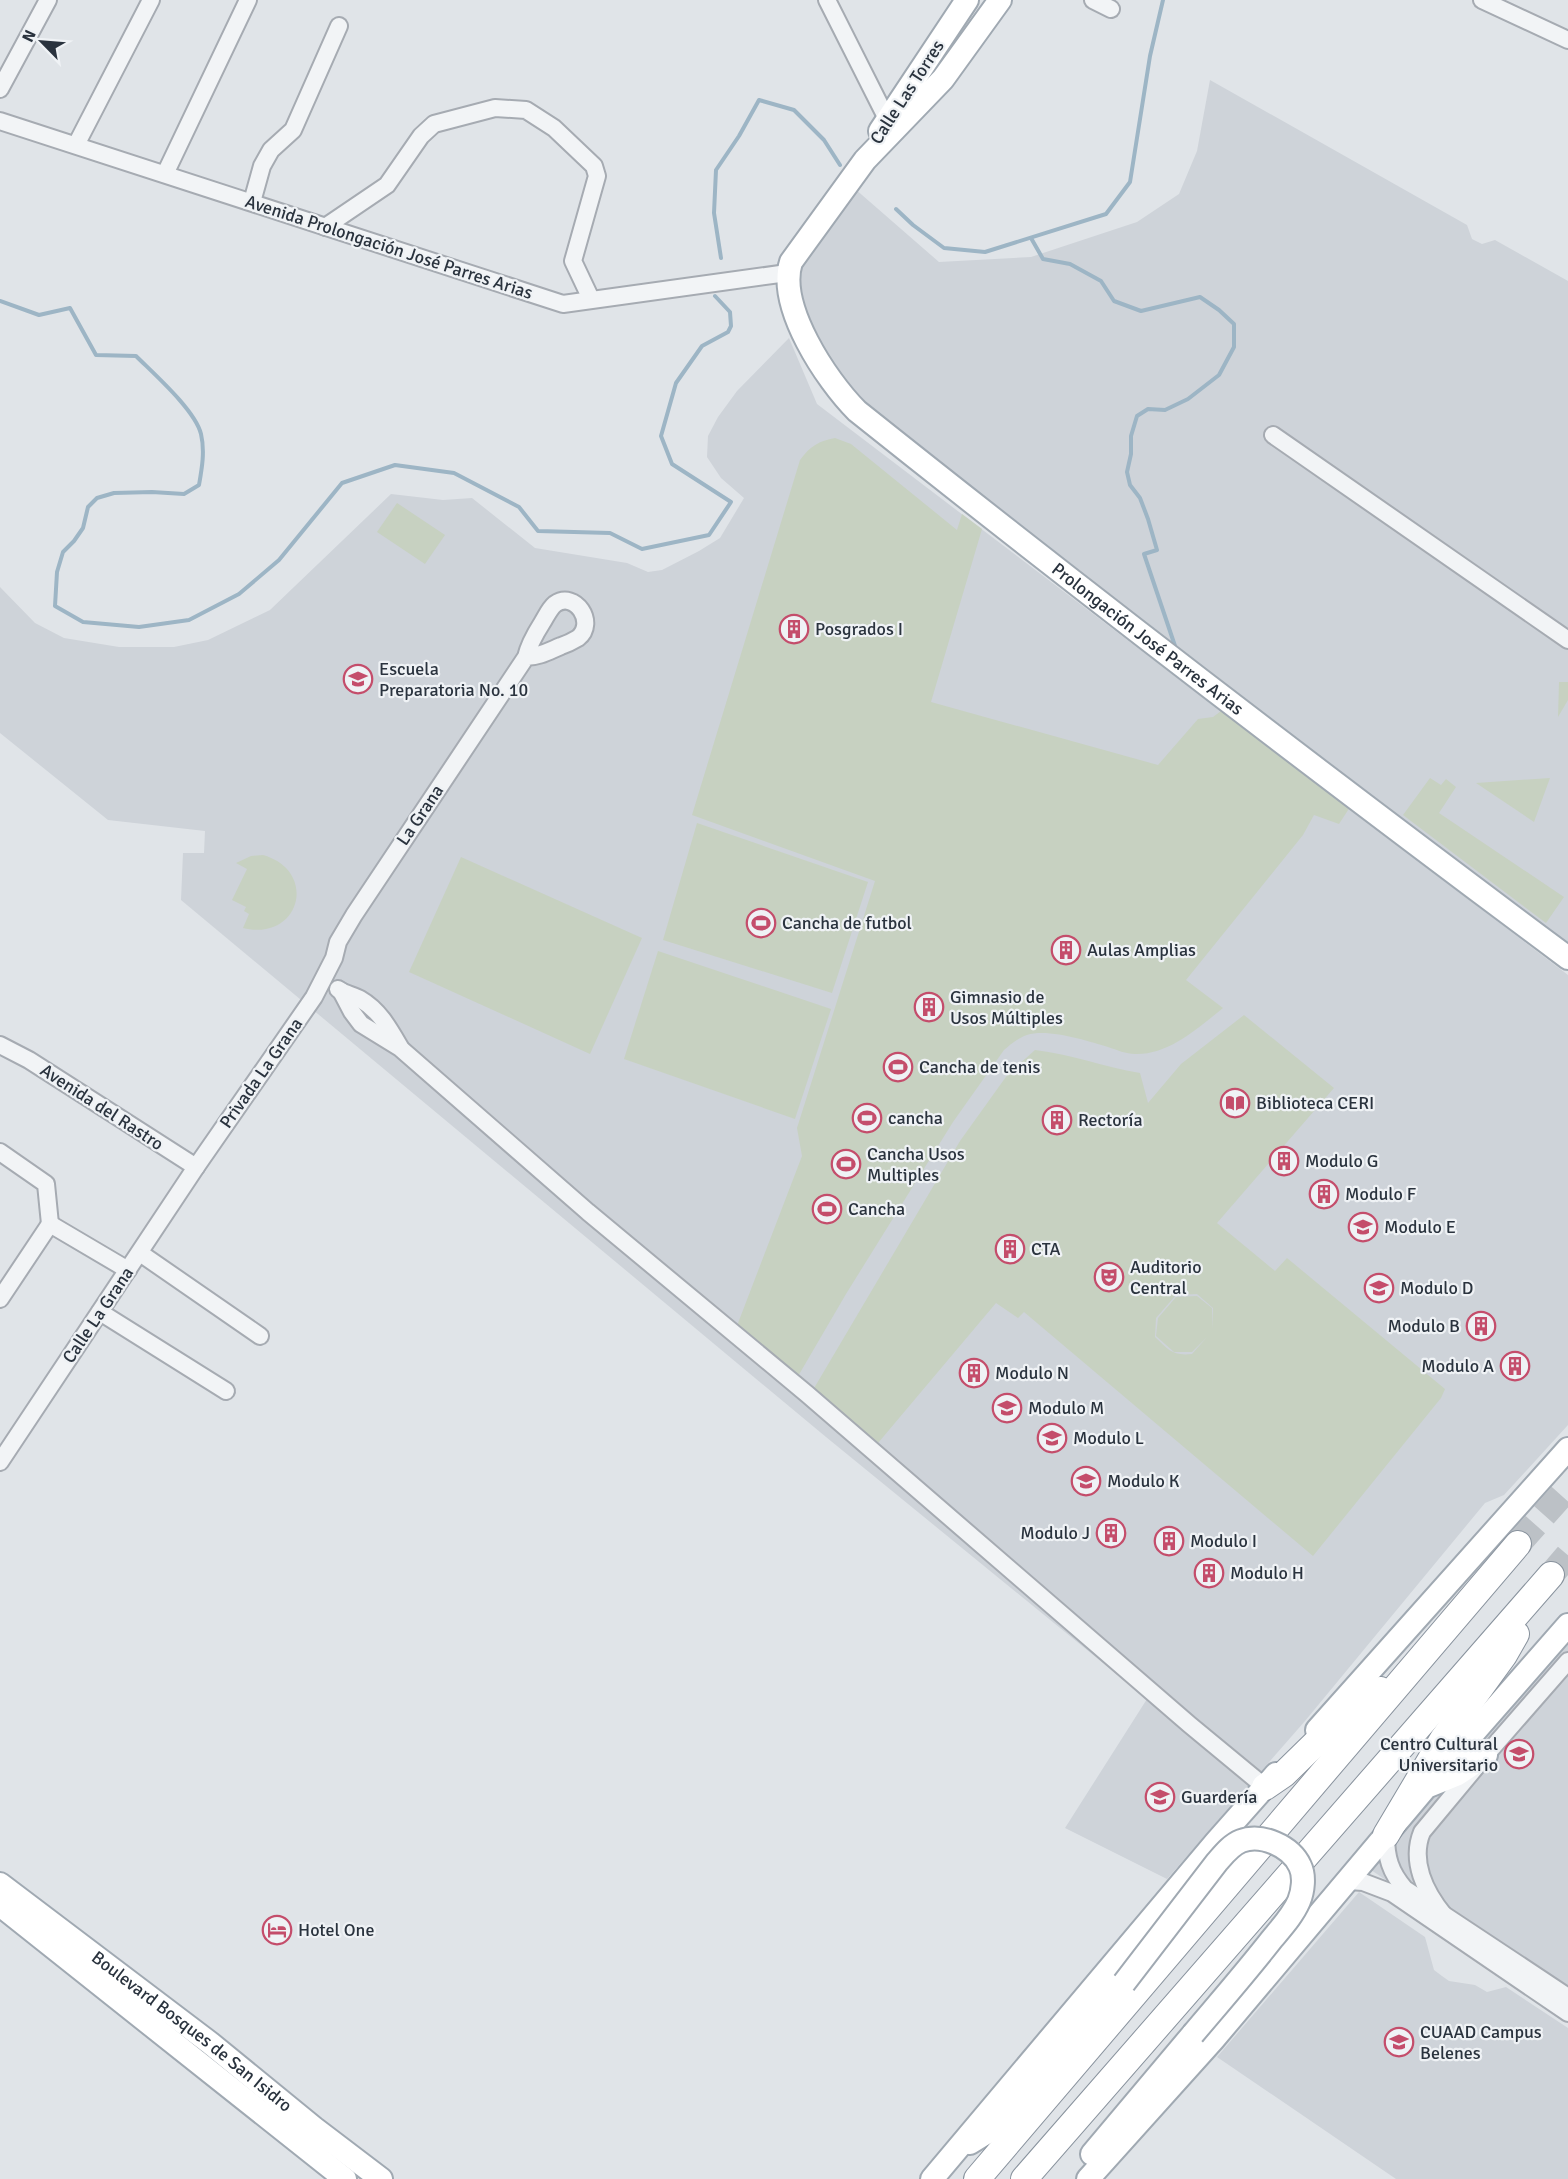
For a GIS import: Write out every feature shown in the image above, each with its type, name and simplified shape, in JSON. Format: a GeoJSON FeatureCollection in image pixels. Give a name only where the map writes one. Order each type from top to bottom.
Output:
{"type":"FeatureCollection","features":[{"type":"Feature","properties":{"kind":"highway"},"geometry":{"type":"LineString","coordinates":[[977,2179],[1518,1544],[1481,1575],[1380,1690],[1326,1732],[1284,1774],[1265,1787]]}},
{"type":"Feature","properties":{"kind":"highway"},"geometry":{"type":"LineString","coordinates":[[1024,2179],[1551,1575],[1504,1656],[1461,1712],[1428,1762],[1386,1835]]}},
{"type":"Feature","properties":{"kind":"main road","name":"Calle Las Torres"},"geometry":{"type":"LineString","coordinates":[[788,273],[797,252],[891,123],[967,0]]}},
{"type":"Feature","properties":{"kind":"main road","name":"Calle Las Torres"},"geometry":{"type":"LineString","coordinates":[[891,123],[943,79],[998,1]]}},
{"type":"Feature","properties":{"kind":"main road","name":"Prolongación José Parres Arias"},"geometry":{"type":"LineString","coordinates":[[788,273],[791,300],[813,352],[834,386],[856,411],[1160,649],[1568,958]]}},
{"type":"Feature","properties":{"kind":"main road"},"geometry":{"type":"LineString","coordinates":[[932,2179],[1215,1843],[1568,1449]]}},
{"type":"Feature","properties":{"kind":"main road"},"geometry":{"type":"LineString","coordinates":[[1088,2179],[1213,2040],[1427,1786],[1568,1625]]}},
{"type":"Feature","properties":{"kind":"main road"},"geometry":{"type":"LineString","coordinates":[[1427,1786],[1458,1774],[1486,1755]]}},
{"type":"Feature","properties":{"kind":"main road"},"geometry":{"type":"LineString","coordinates":[[958,2149],[996,2127],[1124,1983],[1217,1862],[1234,1845],[1246,1839],[1255,1839],[1270,1841],[1282,1847],[1297,1861],[1302,1872],[1300,1900],[1292,1914],[1114,2126],[1073,2179]]}},
{"type":"Feature","properties":{"kind":"main road","name":"Boulevard Bosques de San Isidro"},"geometry":{"type":"LineString","coordinates":[[0,1884],[224,2054],[308,2135],[345,2179]]}},
{"type":"Feature","properties":{"kind":"main road","name":"Boulevard Bosques de San Isidro"},"geometry":{"type":"LineString","coordinates":[[0,1905],[308,2135],[381,2179]]}},
{"type":"Feature","properties":{"kind":"street"},"geometry":{"type":"LineString","coordinates":[[0,89],[48,0]]}},
{"type":"Feature","properties":{"kind":"street"},"geometry":{"type":"LineString","coordinates":[[76,145],[151,0]]}},
{"type":"Feature","properties":{"kind":"street"},"geometry":{"type":"LineString","coordinates":[[165,174],[248,0]]}},
{"type":"Feature","properties":{"kind":"street"},"geometry":{"type":"LineString","coordinates":[[827,0],[891,123]]}},
{"type":"Feature","properties":{"kind":"street"},"geometry":{"type":"LineString","coordinates":[[1093,0],[1111,9]]}},
{"type":"Feature","properties":{"kind":"street"},"geometry":{"type":"LineString","coordinates":[[1482,0],[1504,5],[1568,40]]}},
{"type":"Feature","properties":{"kind":"street"},"geometry":{"type":"LineString","coordinates":[[252,202],[262,165],[272,150],[293,130],[339,26]]}},
{"type":"Feature","properties":{"kind":"street"},"geometry":{"type":"LineString","coordinates":[[325,227],[387,184],[422,136],[434,124],[495,108],[526,110],[554,128],[594,166],[597,176],[573,261],[591,299]]}},
{"type":"Feature","properties":{"kind":"street","name":"Avenida Prolongación José Parres Arias"},"geometry":{"type":"LineString","coordinates":[[0,121],[563,304],[788,273]]}},
{"type":"Feature","properties":{"kind":"street"},"geometry":{"type":"LineString","coordinates":[[1273,435],[1568,640]]}},
{"type":"Feature","properties":{"kind":"street","name":"La Grana"},"geometry":{"type":"LineString","coordinates":[[325,978],[338,942],[354,915],[526,657]]}},
{"type":"Feature","properties":{"kind":"street"},"geometry":{"type":"LineString","coordinates":[[325,978],[340,991],[357,997],[375,1009],[390,1029],[400,1048],[588,1212],[807,1394],[1265,1787]]}},
{"type":"Feature","properties":{"kind":"street","name":"Privada La Grana"},"geometry":{"type":"LineString","coordinates":[[196,1167],[314,998],[325,978]]}},
{"type":"Feature","properties":{"kind":"street","name":"Avenida del Rastro"},"geometry":{"type":"LineString","coordinates":[[2,1051],[29,1060],[196,1167]]}},
{"type":"Feature","properties":{"kind":"street"},"geometry":{"type":"LineString","coordinates":[[0,1152],[46,1184],[50,1224],[0,1299]]}},
{"type":"Feature","properties":{"kind":"street","name":"Calle La Grana"},"geometry":{"type":"LineString","coordinates":[[0,1462],[196,1167]]}},
{"type":"Feature","properties":{"kind":"street"},"geometry":{"type":"LineString","coordinates":[[50,1224],[128,1270]]}},
{"type":"Feature","properties":{"kind":"street"},"geometry":{"type":"LineString","coordinates":[[140,1253],[260,1336]]}},
{"type":"Feature","properties":{"kind":"street"},"geometry":{"type":"LineString","coordinates":[[100,1312],[226,1391]]}},
{"type":"Feature","properties":{"kind":"street"},"geometry":{"type":"LineString","coordinates":[[1444,1915],[1431,1898],[1422,1878],[1417,1852],[1422,1832],[1568,1661]]}},
{"type":"Feature","properties":{"kind":"street"},"geometry":{"type":"LineString","coordinates":[[1386,1835],[1389,1866],[1409,1899],[1568,2013]]}},
{"type":"Feature","properties":{"kind":"street"},"geometry":{"type":"LineString","coordinates":[[1348,1881],[1363,1882],[1378,1887],[1444,1915],[1568,1997]]}},
{"type":"Feature","properties":{"kind":"shaded area"},"geometry":{"type":"Polygon","coordinates":[[[1210,80],[1467,225],[1472,239],[1482,244],[1495,240],[1568,281],[1568,946],[1210,675],[844,393],[790,289],[797,267],[854,188],[939,262],[1031,257],[1137,222],[1179,194],[1197,151],[1210,80]]]}},
{"type":"Feature","properties":{"kind":"shaded area"},"geometry":{"type":"Polygon","coordinates":[[[789,338],[817,404],[1568,975],[1568,1425],[1504,1495],[1485,1503],[1305,1721],[1167,1879],[1065,1828],[1147,1699],[826,1437],[181,900],[183,853],[204,853],[205,831],[108,820],[0,733],[0,587],[35,623],[64,638],[119,647],[174,647],[208,640],[270,610],[391,494],[443,500],[472,498],[535,548],[627,563],[648,572],[662,570],[720,538],[744,498],[721,478],[707,457],[708,436],[718,417],[737,391],[789,338]]]}},
{"type":"Feature","properties":{"kind":"shaded area","name":"Centro Cultural Universitario"},"geometry":{"type":"Polygon","coordinates":[[[1568,1638],[1568,2002],[1371,1870],[1568,1638]]]}},
{"type":"Feature","properties":{"kind":"shaded area","name":"CUAAD Campus Belenes"},"geometry":{"type":"Polygon","coordinates":[[[1359,1892],[1425,1937],[1434,1970],[1449,1981],[1475,1985],[1487,1992],[1506,1987],[1568,2028],[1568,2179],[1396,2179],[1217,2057],[1359,1892]]]}},
{"type":"Feature","properties":{"kind":"green space"},"geometry":{"type":"Polygon","coordinates":[[[835,438],[851,444],[957,530],[962,514],[982,529],[931,702],[1158,765],[1198,719],[1213,717],[1225,708],[1352,804],[1339,824],[1314,815],[1303,835],[1186,980],[1223,1008],[1193,1032],[1171,1045],[1148,1053],[1128,1053],[1079,1039],[1046,1033],[1024,1036],[1004,1050],[953,1122],[846,1294],[797,1378],[735,1331],[802,1156],[797,1128],[875,881],[692,815],[800,460],[815,445],[835,438]]]}},
{"type":"Feature","properties":{"kind":"green space"},"geometry":{"type":"Polygon","coordinates":[[[397,503],[445,535],[425,564],[377,532],[397,503]]]}},
{"type":"Feature","properties":{"kind":"green space"},"geometry":{"type":"Polygon","coordinates":[[[1559,682],[1568,682],[1568,700],[1558,717],[1559,682]]]}},
{"type":"Feature","properties":{"kind":"green space"},"geometry":{"type":"Polygon","coordinates":[[[1430,778],[1441,785],[1446,779],[1456,787],[1439,813],[1564,897],[1546,923],[1403,815],[1430,778]]]}},
{"type":"Feature","properties":{"kind":"green space"},"geometry":{"type":"Polygon","coordinates":[[[1550,778],[1534,822],[1476,783],[1550,778]]]}},
{"type":"Feature","properties":{"kind":"green space","name":"Cancha de futbol"},"geometry":{"type":"Polygon","coordinates":[[[697,823],[868,882],[832,993],[663,940],[697,823]]]}},
{"type":"Feature","properties":{"kind":"green space"},"geometry":{"type":"Polygon","coordinates":[[[263,855],[281,863],[292,875],[296,889],[295,903],[289,915],[278,925],[263,930],[243,928],[249,914],[244,911],[246,907],[232,900],[247,869],[236,863],[251,856],[263,855]]]}},
{"type":"Feature","properties":{"kind":"green space"},"geometry":{"type":"Polygon","coordinates":[[[461,857],[642,938],[590,1054],[409,972],[461,857]]]}},
{"type":"Feature","properties":{"kind":"green space"},"geometry":{"type":"Polygon","coordinates":[[[658,951],[831,1009],[795,1119],[624,1059],[658,951]]]}},
{"type":"Feature","properties":{"kind":"green space"},"geometry":{"type":"Polygon","coordinates":[[[1244,1015],[1334,1088],[1217,1223],[1275,1271],[1287,1258],[1445,1389],[1441,1398],[1313,1556],[1024,1312],[1018,1318],[996,1303],[873,1449],[810,1395],[960,1141],[1008,1074],[1035,1050],[1062,1054],[1140,1073],[1148,1103],[1181,1064],[1244,1015]],[[1197,1294],[1176,1295],[1156,1318],[1155,1337],[1174,1352],[1156,1336],[1158,1318],[1176,1297],[1197,1296],[1212,1308],[1213,1329],[1213,1308],[1197,1294]],[[1207,1337],[1192,1352],[1174,1352],[1192,1354],[1207,1337]]]}},
{"type":"Feature","properties":{"kind":"waterway"},"geometry":{"type":"LineString","coordinates":[[896,209],[944,248],[985,252],[1106,214],[1130,182],[1150,56],[1163,0]]}},
{"type":"Feature","properties":{"kind":"waterway"},"geometry":{"type":"LineString","coordinates":[[721,258],[714,213],[716,170],[739,136],[759,100],[794,110],[824,140],[840,165]]}},
{"type":"Feature","properties":{"kind":"waterway"},"geometry":{"type":"LineString","coordinates":[[1031,238],[1043,259],[1070,264],[1101,281],[1114,301],[1141,311],[1200,297],[1234,324],[1234,347],[1219,375],[1188,399],[1165,410],[1148,409],[1137,416],[1131,436],[1131,454],[1127,472],[1130,485],[1140,498],[1157,550],[1144,554],[1175,646]]}},
{"type":"Feature","properties":{"kind":"waterway"},"geometry":{"type":"LineString","coordinates":[[0,301],[39,315],[70,308],[96,355],[136,356],[183,404],[197,424],[203,447],[199,485],[184,494],[114,493],[97,498],[88,507],[83,528],[63,552],[57,572],[55,606],[83,622],[139,627],[189,620],[239,594],[279,560],[342,483],[395,465],[454,473],[519,507],[538,531],[610,533],[642,549],[709,535],[731,502],[672,464],[661,436],[676,383],[702,346],[728,332],[731,326],[730,312],[715,296]]}},
{"type":"Feature","properties":{"kind":"tunnel"},"geometry":{"type":"LineString","coordinates":[[1518,1544],[1568,1488]]}},
{"type":"Feature","properties":{"kind":"tunnel"},"geometry":{"type":"LineString","coordinates":[[1551,1575],[1568,1555]]}},
{"type":"Feature","properties":{"kind":"place","name":"Posgrados I"},"geometry":{"type":"Point","coordinates":[794,629]}},
{"type":"Feature","properties":{"kind":"place","name":"Escuela Preparatoria No. 10"},"geometry":{"type":"Point","coordinates":[358,679]}},
{"type":"Feature","properties":{"kind":"place","name":"Cancha de futbol"},"geometry":{"type":"Point","coordinates":[761,923]}},
{"type":"Feature","properties":{"kind":"place","name":"Aulas Amplias"},"geometry":{"type":"Point","coordinates":[1066,950]}},
{"type":"Feature","properties":{"kind":"place","name":"Gimnasio de Usos Múltiples"},"geometry":{"type":"Point","coordinates":[929,1007]}},
{"type":"Feature","properties":{"kind":"place","name":"Cancha de tenis"},"geometry":{"type":"Point","coordinates":[898,1067]}},
{"type":"Feature","properties":{"kind":"place","name":"Biblioteca CERI"},"geometry":{"type":"Point","coordinates":[1235,1103]}},
{"type":"Feature","properties":{"kind":"place","name":"cancha"},"geometry":{"type":"Point","coordinates":[867,1118]}},
{"type":"Feature","properties":{"kind":"place","name":"Rectoría"},"geometry":{"type":"Point","coordinates":[1057,1120]}},
{"type":"Feature","properties":{"kind":"place","name":"Modulo G"},"geometry":{"type":"Point","coordinates":[1284,1161]}},
{"type":"Feature","properties":{"kind":"place","name":"Cancha Usos Multiples"},"geometry":{"type":"Point","coordinates":[846,1164]}},
{"type":"Feature","properties":{"kind":"place","name":"Modulo F"},"geometry":{"type":"Point","coordinates":[1324,1194]}},
{"type":"Feature","properties":{"kind":"place","name":"Cancha"},"geometry":{"type":"Point","coordinates":[827,1209]}},
{"type":"Feature","properties":{"kind":"place","name":"Modulo E"},"geometry":{"type":"Point","coordinates":[1363,1227]}},
{"type":"Feature","properties":{"kind":"place","name":"CTA"},"geometry":{"type":"Point","coordinates":[1010,1249]}},
{"type":"Feature","properties":{"kind":"place","name":"Auditorio Central"},"geometry":{"type":"Point","coordinates":[1109,1277]}},
{"type":"Feature","properties":{"kind":"place","name":"Modulo D"},"geometry":{"type":"Point","coordinates":[1379,1288]}},
{"type":"Feature","properties":{"kind":"place","name":"Modulo B"},"geometry":{"type":"Point","coordinates":[1481,1326]}},
{"type":"Feature","properties":{"kind":"place","name":"Modulo A"},"geometry":{"type":"Point","coordinates":[1515,1366]}},
{"type":"Feature","properties":{"kind":"place","name":"Modulo N"},"geometry":{"type":"Point","coordinates":[974,1373]}},
{"type":"Feature","properties":{"kind":"place","name":"Modulo M"},"geometry":{"type":"Point","coordinates":[1007,1408]}},
{"type":"Feature","properties":{"kind":"place","name":"Modulo L"},"geometry":{"type":"Point","coordinates":[1052,1438]}},
{"type":"Feature","properties":{"kind":"place","name":"Modulo K"},"geometry":{"type":"Point","coordinates":[1086,1481]}},
{"type":"Feature","properties":{"kind":"place","name":"Modulo J"},"geometry":{"type":"Point","coordinates":[1111,1533]}},
{"type":"Feature","properties":{"kind":"place","name":"Modulo I"},"geometry":{"type":"Point","coordinates":[1169,1541]}},
{"type":"Feature","properties":{"kind":"place","name":"Modulo H"},"geometry":{"type":"Point","coordinates":[1209,1573]}},
{"type":"Feature","properties":{"kind":"place","name":"Centro Cultural Universitario"},"geometry":{"type":"Point","coordinates":[1519,1754]}},
{"type":"Feature","properties":{"kind":"place","name":"Guardería"},"geometry":{"type":"Point","coordinates":[1160,1797]}},
{"type":"Feature","properties":{"kind":"place","name":"Hotel One"},"geometry":{"type":"Point","coordinates":[277,1930]}},
{"type":"Feature","properties":{"kind":"place","name":"CUAAD Campus Belenes"},"geometry":{"type":"Point","coordinates":[1399,2042]}}]}
